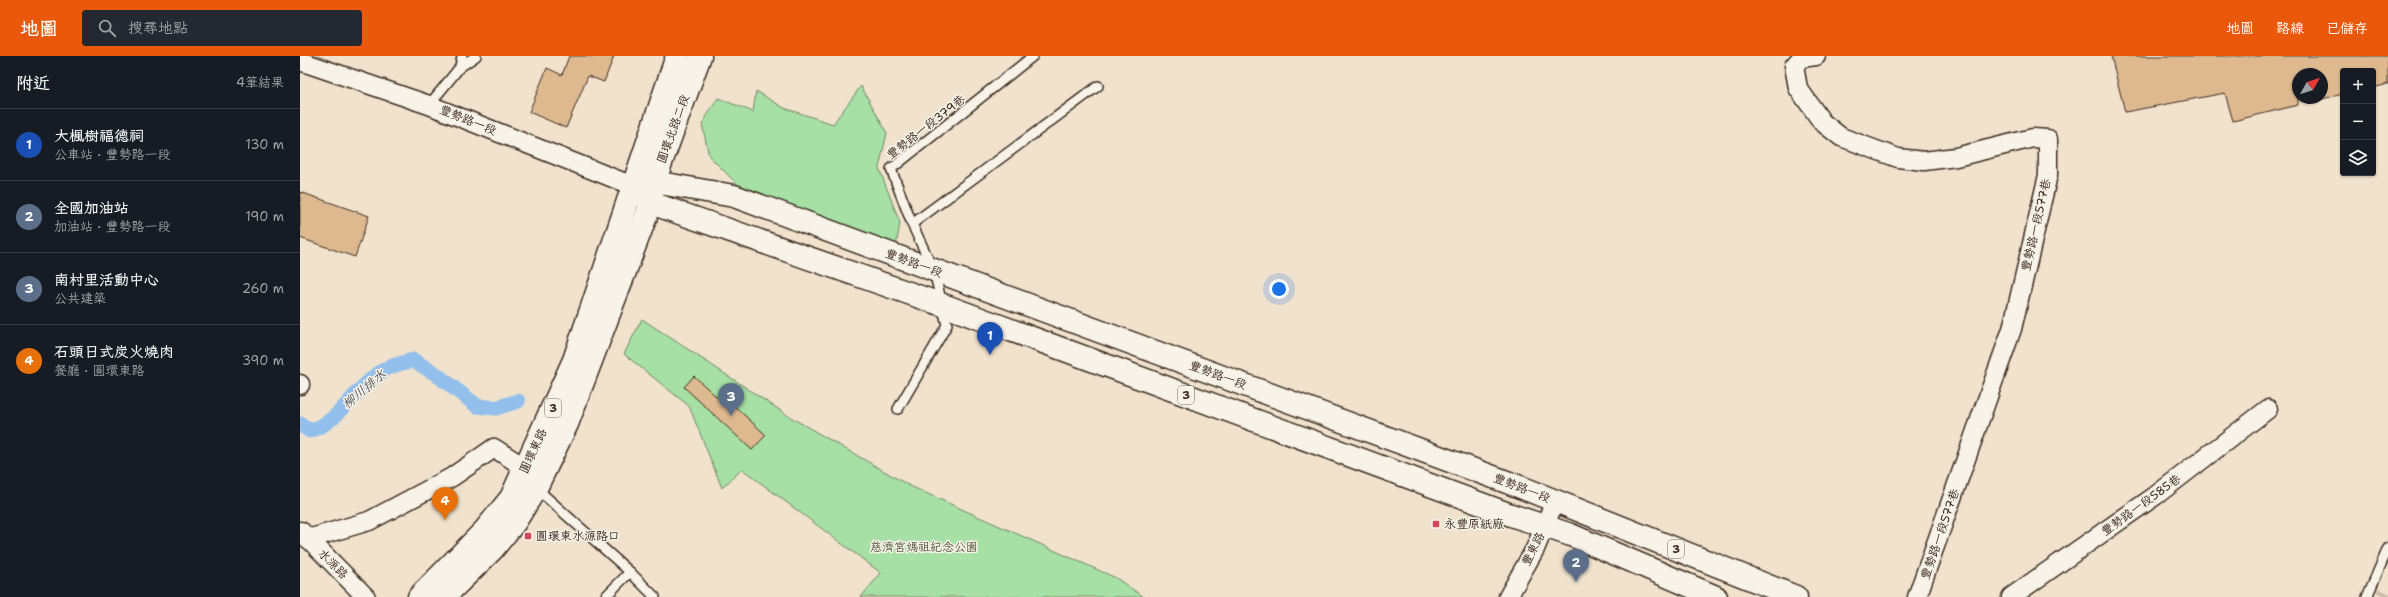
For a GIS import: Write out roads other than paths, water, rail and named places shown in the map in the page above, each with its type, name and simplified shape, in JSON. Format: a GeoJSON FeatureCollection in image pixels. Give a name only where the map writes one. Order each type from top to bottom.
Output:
{"type":"FeatureCollection","features":[{"type":"Feature","properties":{"kind":"main road","name":"圓環北路二段"},"geometry":{"type":"LineString","coordinates":[[646,191],[677,56]]}},
{"type":"Feature","properties":{"kind":"main road","name":"圓環北路二段"},"geometry":{"type":"LineString","coordinates":[[646,191],[700,56]]}},
{"type":"Feature","properties":{"kind":"main road","name":"豐勢路一段"},"geometry":{"type":"LineString","coordinates":[[646,191],[734,196],[1555,500],[1796,597]]}},
{"type":"Feature","properties":{"kind":"main road","name":"豐勢路一段"},"geometry":{"type":"LineString","coordinates":[[646,191],[943,305],[1571,535],[1716,597]]}},
{"type":"Feature","properties":{"kind":"main road","name":"圓環東路"},"geometry":{"type":"LineString","coordinates":[[444,597],[492,550],[515,522],[574,360],[646,191]]}},
{"type":"Feature","properties":{"kind":"main road","name":"圓環東路"},"geometry":{"type":"LineString","coordinates":[[419,597],[486,530],[511,498],[530,481]]}},
{"type":"Feature","properties":{"kind":"street","name":"豐勢路一段577巷"},"geometry":{"type":"LineString","coordinates":[[1816,56],[1802,58],[1794,66],[1798,88],[1822,122],[1841,137],[1898,158],[1924,161],[1956,157],[2033,138],[2048,139],[2048,175],[2012,329],[1918,597]]}},
{"type":"Feature","properties":{"kind":"street","name":"豐勢路一段"},"geometry":{"type":"LineString","coordinates":[[302,60],[429,105],[646,191]]}},
{"type":"Feature","properties":{"kind":"street","name":"豐勢路一段585巷"},"geometry":{"type":"LineString","coordinates":[[2011,597],[2155,496],[2268,409]]}},
{"type":"Feature","properties":{"kind":"street"},"geometry":{"type":"LineString","coordinates":[[303,539],[369,521],[452,478],[494,448],[516,462],[530,481]]}},
{"type":"Feature","properties":{"kind":"street","name":"豐東路"},"geometry":{"type":"LineString","coordinates":[[1508,597],[1545,526],[1555,500]]}},
{"type":"Feature","properties":{"kind":"street","name":"水源路"},"geometry":{"type":"LineString","coordinates":[[303,539],[366,597]]}},
{"type":"Feature","properties":{"kind":"lane"},"geometry":{"type":"LineString","coordinates":[[460,67],[462,56]]}},
{"type":"Feature","properties":{"kind":"lane"},"geometry":{"type":"LineString","coordinates":[[429,105],[460,67],[476,56]]}},
{"type":"Feature","properties":{"kind":"lane","name":"豐勢路一段379巷"},"geometry":{"type":"LineString","coordinates":[[898,409],[947,326],[934,271],[912,224],[891,169],[1033,56]]}},
{"type":"Feature","properties":{"kind":"lane"},"geometry":{"type":"LineString","coordinates":[[912,224],[1098,86]]}},
{"type":"Feature","properties":{"kind":"lane"},"geometry":{"type":"LineString","coordinates":[[530,481],[630,572],[655,597]]}},
{"type":"Feature","properties":{"kind":"lane"},"geometry":{"type":"LineString","coordinates":[[2367,597],[2388,548]]}},
{"type":"Feature","properties":{"kind":"lane"},"geometry":{"type":"LineString","coordinates":[[605,597],[630,572]]}},
{"type":"Feature","properties":{"kind":"waterway","name":"柳川排水"},"geometry":{"type":"LineString","coordinates":[[300,424],[310,431],[321,426],[340,412],[374,377],[384,370],[413,360],[436,374],[477,406],[496,408],[518,401]]}},
{"type":"Feature","properties":{"kind":"tunnel"},"geometry":{"type":"LineString","coordinates":[[2386,597],[2388,593]]}},
{"type":"Feature","properties":{"kind":"place","name":"大楓樹福德祠"},"geometry":{"type":"Point","coordinates":[990,355]}},
{"type":"Feature","properties":{"kind":"place","name":"南村里活動中心"},"geometry":{"type":"Point","coordinates":[731,416]}},
{"type":"Feature","properties":{"kind":"place","name":"石頭日式炭火燒肉"},"geometry":{"type":"Point","coordinates":[445,520]}},
{"type":"Feature","properties":{"kind":"place","name":"永豐原紙廠"},"geometry":{"type":"Point","coordinates":[1436,524]}},
{"type":"Feature","properties":{"kind":"place","name":"圓環東水源路口"},"geometry":{"type":"Point","coordinates":[528,536]}},
{"type":"Feature","properties":{"kind":"place","name":"全國加油站"},"geometry":{"type":"Point","coordinates":[1576,582]}},
{"type":"Feature","properties":{"kind":"park label","name":"慈濟宮媽祖紀念公園"},"geometry":{"type":"Point","coordinates":[924,547]}}]}
